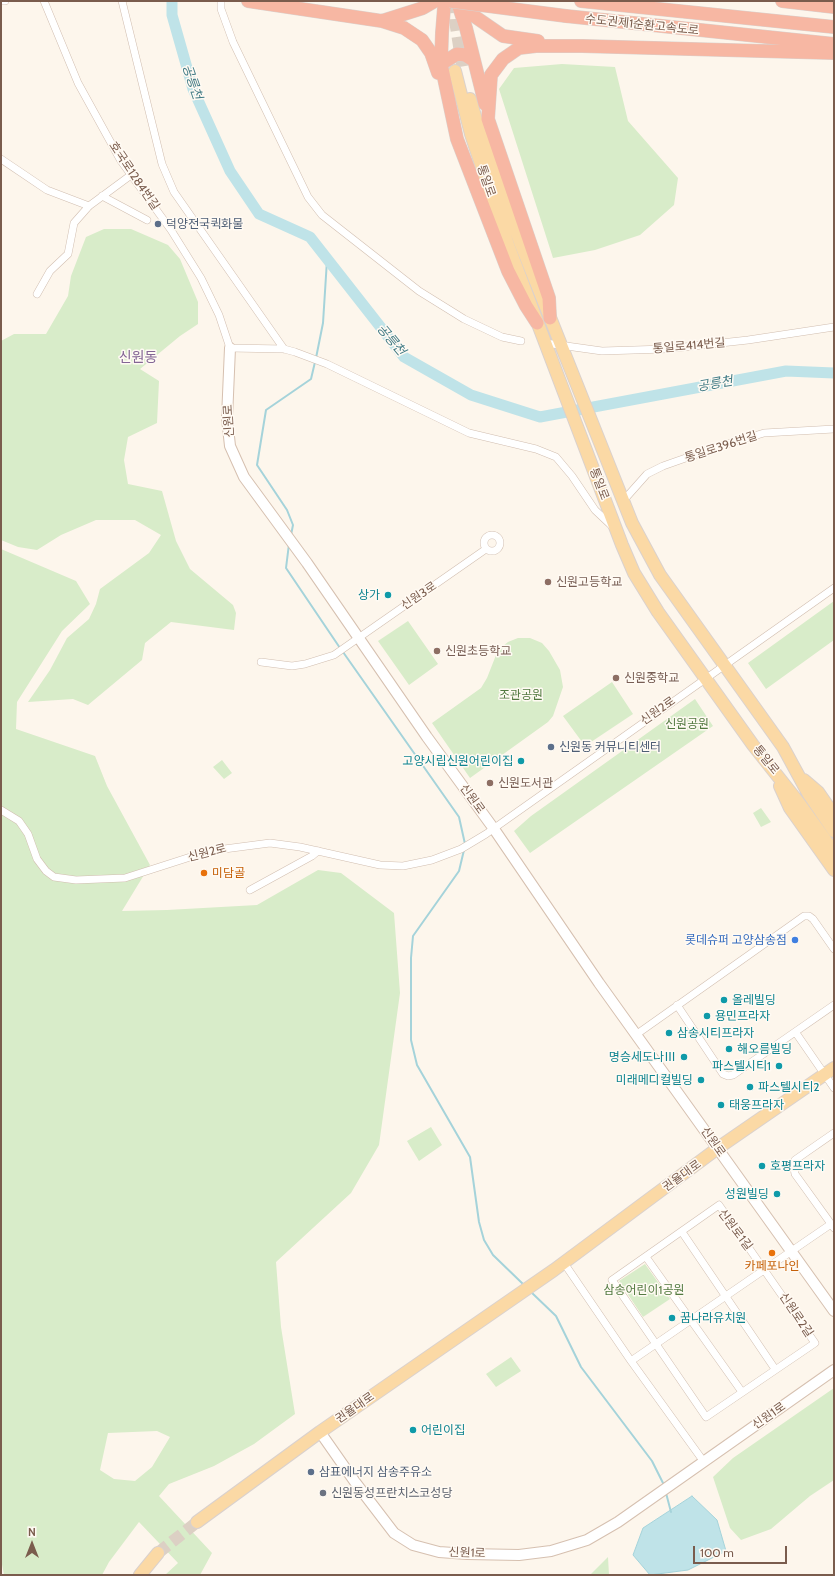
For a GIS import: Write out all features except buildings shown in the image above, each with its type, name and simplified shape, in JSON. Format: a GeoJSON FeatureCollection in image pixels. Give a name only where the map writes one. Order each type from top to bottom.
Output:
{"type":"FeatureCollection","features":[{"type":"Feature","properties":{"kind":"highway"},"geometry":{"type":"LineString","coordinates":[[382,21],[423,8],[435,1]]}},
{"type":"Feature","properties":{"kind":"highway"},"geometry":{"type":"LineString","coordinates":[[447,1],[444,8],[441,64],[452,119]]}},
{"type":"Feature","properties":{"kind":"highway","name":"수도권제1순환고속도로"},"geometry":{"type":"LineString","coordinates":[[450,1],[566,16],[834,44]]}},
{"type":"Feature","properties":{"kind":"highway"},"geometry":{"type":"LineString","coordinates":[[457,1],[474,60],[488,119],[549,298],[550,318]]}},
{"type":"Feature","properties":{"kind":"highway"},"geometry":{"type":"LineString","coordinates":[[460,1],[474,16],[503,36],[582,46]]}},
{"type":"Feature","properties":{"kind":"highway","name":"수도권제1순환고속도로"},"geometry":{"type":"LineString","coordinates":[[581,1],[834,27]]}},
{"type":"Feature","properties":{"kind":"highway"},"geometry":{"type":"LineString","coordinates":[[782,1],[834,7]]}},
{"type":"Feature","properties":{"kind":"highway"},"geometry":{"type":"LineString","coordinates":[[253,2],[382,21],[404,28],[422,40],[431,53],[458,139],[508,270],[526,306],[537,323]]}},
{"type":"Feature","properties":{"kind":"highway"},"geometry":{"type":"LineString","coordinates":[[488,119],[491,75],[503,59],[519,48],[582,46],[834,53]]}},
{"type":"Feature","properties":{"kind":"highway"},"geometry":{"type":"LineString","coordinates":[[441,64],[457,54],[465,55],[474,60]]}},
{"type":"Feature","properties":{"kind":"main road","name":"통일로"},"geometry":{"type":"LineString","coordinates":[[834,831],[796,773],[783,748],[660,575],[632,523],[520,242],[478,130],[459,71],[471,134],[508,245],[616,530],[634,573],[646,594],[753,745],[773,768],[834,852]]}},
{"type":"Feature","properties":{"kind":"main road"},"geometry":{"type":"LineString","coordinates":[[773,768],[790,808],[834,870]]}},
{"type":"Feature","properties":{"kind":"main road"},"geometry":{"type":"LineString","coordinates":[[796,773],[818,792],[834,815]]}},
{"type":"Feature","properties":{"kind":"main road","name":"권율대로"},"geometry":{"type":"LineString","coordinates":[[197,1522],[320,1432],[564,1263],[718,1148],[829,1071]]}},
{"type":"Feature","properties":{"kind":"main road"},"geometry":{"type":"LineString","coordinates":[[140,1575],[158,1553]]}},
{"type":"Feature","properties":{"kind":"street","name":"호국로1284번길"},"geometry":{"type":"LineString","coordinates":[[44,1],[78,83],[121,160],[171,230],[201,278],[219,315],[230,348]]}},
{"type":"Feature","properties":{"kind":"street","name":"호국로1284번길"},"geometry":{"type":"LineString","coordinates":[[122,1],[162,164],[174,192],[284,349]]}},
{"type":"Feature","properties":{"kind":"street"},"geometry":{"type":"LineString","coordinates":[[221,1],[221,9],[233,42],[308,197],[322,215],[419,291],[464,319],[502,337],[521,341]]}},
{"type":"Feature","properties":{"kind":"street"},"geometry":{"type":"LineString","coordinates":[[1,159],[47,190],[89,206]]}},
{"type":"Feature","properties":{"kind":"street"},"geometry":{"type":"LineString","coordinates":[[37,294],[50,271],[68,254],[74,223],[89,206],[132,175]]}},
{"type":"Feature","properties":{"kind":"street"},"geometry":{"type":"LineString","coordinates":[[102,196],[147,220]]}},
{"type":"Feature","properties":{"kind":"street","name":"통일로414번길"},"geometry":{"type":"LineString","coordinates":[[545,343],[602,351],[666,349],[748,340],[834,328]]}},
{"type":"Feature","properties":{"kind":"street"},"geometry":{"type":"LineString","coordinates":[[230,348],[284,349],[295,352],[327,364],[469,433],[536,449],[556,457],[572,476],[595,510],[616,530]]}},
{"type":"Feature","properties":{"kind":"street","name":"신원로"},"geometry":{"type":"LineString","coordinates":[[230,348],[227,418],[230,446],[244,477],[307,563],[354,641],[494,829],[600,984],[834,1312]]}},
{"type":"Feature","properties":{"kind":"street","name":"통일로396번길"},"geometry":{"type":"LineString","coordinates":[[623,501],[647,474],[663,466],[764,433],[834,429]]}},
{"type":"Feature","properties":{"kind":"street","name":"신원3로"},"geometry":{"type":"LineString","coordinates":[[261,662],[292,666],[305,664],[334,655],[486,549]]}},
{"type":"Feature","properties":{"kind":"street","name":"신원2로"},"geometry":{"type":"LineString","coordinates":[[1,810],[19,821],[28,834],[38,859],[46,871],[54,877],[76,880],[125,878],[209,851],[270,843],[300,846],[380,865],[403,866],[448,856],[494,829],[834,588]]}},
{"type":"Feature","properties":{"kind":"street"},"geometry":{"type":"LineString","coordinates":[[250,890],[312,856],[318,851]]}},
{"type":"Feature","properties":{"kind":"street"},"geometry":{"type":"LineString","coordinates":[[637,1034],[804,916],[809,916],[813,919],[834,949]]}},
{"type":"Feature","properties":{"kind":"street"},"geometry":{"type":"LineString","coordinates":[[677,1005],[723,1074],[728,1076],[733,1075],[796,1033],[834,1005]]}},
{"type":"Feature","properties":{"kind":"street"},"geometry":{"type":"LineString","coordinates":[[796,1033],[829,1071],[834,1088]]}},
{"type":"Feature","properties":{"kind":"street"},"geometry":{"type":"LineString","coordinates":[[631,1361],[791,1250],[832,1226],[795,1174],[794,1168],[795,1160],[834,1133]]}},
{"type":"Feature","properties":{"kind":"street","name":"신원로1길"},"geometry":{"type":"LineString","coordinates":[[656,1344],[612,1280],[719,1205],[765,1269]]}},
{"type":"Feature","properties":{"kind":"street"},"geometry":{"type":"LineString","coordinates":[[682,1232],[775,1369]]}},
{"type":"Feature","properties":{"kind":"street"},"geometry":{"type":"LineString","coordinates":[[646,1257],[742,1392]]}},
{"type":"Feature","properties":{"kind":"street"},"geometry":{"type":"LineString","coordinates":[[564,1263],[631,1361],[704,1462]]}},
{"type":"Feature","properties":{"kind":"street","name":"신원로2길"},"geometry":{"type":"LineString","coordinates":[[656,1344],[706,1417],[815,1343],[765,1269]]}},
{"type":"Feature","properties":{"kind":"street","name":"신원1로"},"geometry":{"type":"LineString","coordinates":[[320,1432],[355,1482],[394,1533],[413,1545],[439,1552],[519,1555],[551,1551],[587,1540],[618,1522],[654,1494],[704,1462],[834,1370]]}},
{"type":"Feature","properties":{"kind":"green space"},"geometry":{"type":"Polygon","coordinates":[[[562,64],[615,67],[628,121],[678,178],[674,205],[640,235],[595,250],[553,258],[499,89],[514,68],[562,64]]]}},
{"type":"Feature","properties":{"kind":"green space"},"geometry":{"type":"Polygon","coordinates":[[[104,229],[131,229],[168,245],[180,259],[198,302],[198,324],[180,336],[140,369],[159,381],[157,423],[128,437],[124,460],[128,484],[162,491],[176,541],[190,569],[233,605],[236,613],[234,630],[171,622],[145,643],[142,660],[88,705],[73,699],[28,702],[50,670],[67,638],[89,619],[96,604],[100,589],[149,553],[161,535],[135,520],[96,520],[61,535],[37,550],[18,547],[1,540],[1,341],[14,334],[46,334],[68,296],[71,276],[86,237],[104,229]]]}},
{"type":"Feature","properties":{"kind":"green space"},"geometry":{"type":"Polygon","coordinates":[[[1,549],[76,581],[90,604],[62,631],[17,702],[16,729],[95,756],[107,786],[150,865],[122,911],[257,905],[318,870],[341,873],[394,913],[400,993],[379,1145],[351,1193],[276,1262],[281,1327],[295,1414],[254,1444],[214,1466],[169,1484],[159,1496],[212,1553],[200,1575],[165,1575],[178,1563],[139,1522],[109,1562],[102,1575],[4,1575],[1,1559],[1,549]],[[157,1431],[108,1433],[100,1470],[114,1479],[135,1481],[152,1467],[170,1437],[157,1431]]]}},
{"type":"Feature","properties":{"kind":"green space"},"geometry":{"type":"Polygon","coordinates":[[[834,601],[834,640],[766,689],[748,663],[834,601]]]}},
{"type":"Feature","properties":{"kind":"green space"},"geometry":{"type":"Polygon","coordinates":[[[408,621],[438,664],[409,685],[378,641],[408,621]]]}},
{"type":"Feature","properties":{"kind":"green space","name":"조관공원"},"geometry":{"type":"Polygon","coordinates":[[[518,638],[530,638],[542,643],[549,651],[560,670],[563,687],[553,716],[548,722],[470,778],[432,723],[481,688],[487,678],[498,650],[508,642],[518,638]]]}},
{"type":"Feature","properties":{"kind":"green space"},"geometry":{"type":"Polygon","coordinates":[[[612,682],[633,714],[585,746],[563,716],[612,682]]]}},
{"type":"Feature","properties":{"kind":"green space","name":"신원공원"},"geometry":{"type":"Polygon","coordinates":[[[695,699],[713,726],[530,853],[514,831],[531,816],[695,699]]]}},
{"type":"Feature","properties":{"kind":"green space"},"geometry":{"type":"Polygon","coordinates":[[[222,760],[232,773],[224,779],[213,767],[222,760]]]}},
{"type":"Feature","properties":{"kind":"green space"},"geometry":{"type":"Polygon","coordinates":[[[761,808],[771,822],[761,827],[753,813],[761,808]]]}},
{"type":"Feature","properties":{"kind":"green space"},"geometry":{"type":"Polygon","coordinates":[[[431,1127],[442,1145],[419,1161],[407,1141],[431,1127]]]}},
{"type":"Feature","properties":{"kind":"green space","name":"삼송어린이1공원"},"geometry":{"type":"Polygon","coordinates":[[[645,1264],[670,1299],[643,1317],[619,1281],[645,1264]]]}},
{"type":"Feature","properties":{"kind":"green space"},"geometry":{"type":"Polygon","coordinates":[[[511,1357],[521,1371],[496,1387],[486,1374],[511,1357]]]}},
{"type":"Feature","properties":{"kind":"green space"},"geometry":{"type":"Polygon","coordinates":[[[834,1388],[834,1480],[810,1496],[771,1529],[741,1540],[730,1528],[713,1477],[733,1458],[834,1388]]]}},
{"type":"Feature","properties":{"kind":"green space"},"geometry":{"type":"Polygon","coordinates":[[[608,1557],[609,1575],[590,1575],[608,1557]]]}},
{"type":"Feature","properties":{"kind":"water"},"geometry":{"type":"Polygon","coordinates":[[[692,1496],[717,1520],[726,1551],[688,1570],[650,1575],[633,1555],[643,1528],[692,1496]]]}},
{"type":"Feature","properties":{"kind":"waterway","name":"공릉천"},"geometry":{"type":"LineString","coordinates":[[172,1],[172,15],[193,89],[230,171],[259,214],[310,237],[404,357],[471,395],[540,417],[786,371],[834,373]]}},
{"type":"Feature","properties":{"kind":"waterway"},"geometry":{"type":"LineString","coordinates":[[316,358],[323,323],[327,260]]}},
{"type":"Feature","properties":{"kind":"waterway"},"geometry":{"type":"LineString","coordinates":[[291,535],[293,525],[287,510],[257,465],[266,410],[311,379],[315,362]]}},
{"type":"Feature","properties":{"kind":"waterway"},"geometry":{"type":"LineString","coordinates":[[289,544],[286,568],[340,648]]}},
{"type":"Feature","properties":{"kind":"waterway"},"geometry":{"type":"LineString","coordinates":[[343,652],[459,817],[465,844]]}},
{"type":"Feature","properties":{"kind":"waterway"},"geometry":{"type":"LineString","coordinates":[[464,850],[459,871],[413,936],[411,958],[411,1040],[417,1065],[470,1157],[479,1222],[484,1240],[493,1255],[524,1285]]}},
{"type":"Feature","properties":{"kind":"waterway"},"geometry":{"type":"LineString","coordinates":[[531,1292],[556,1316],[581,1367],[652,1461],[664,1485]]}},
{"type":"Feature","properties":{"kind":"waterway"},"geometry":{"type":"LineString","coordinates":[[666,1493],[671,1512]]}},
{"type":"Feature","properties":{"kind":"tunnel"},"geometry":{"type":"LineString","coordinates":[[455,1],[456,27],[463,71]]}},
{"type":"Feature","properties":{"kind":"tunnel"},"geometry":{"type":"LineString","coordinates":[[158,1553],[197,1522]]}},
{"type":"Feature","properties":{"kind":"place","name":"덕양전국퀵화물"},"geometry":{"type":"Point","coordinates":[158,224]}},
{"type":"Feature","properties":{"kind":"place","name":"신원고등학교"},"geometry":{"type":"Point","coordinates":[548,582]}},
{"type":"Feature","properties":{"kind":"place","name":"상가"},"geometry":{"type":"Point","coordinates":[388,595]}},
{"type":"Feature","properties":{"kind":"place","name":"신원초등학교"},"geometry":{"type":"Point","coordinates":[437,651]}},
{"type":"Feature","properties":{"kind":"place","name":"신원중학교"},"geometry":{"type":"Point","coordinates":[616,678]}},
{"type":"Feature","properties":{"kind":"place","name":"신원동 커뮤니티센터"},"geometry":{"type":"Point","coordinates":[551,747]}},
{"type":"Feature","properties":{"kind":"place","name":"고양시립신원어린이집"},"geometry":{"type":"Point","coordinates":[521,761]}},
{"type":"Feature","properties":{"kind":"place","name":"신원도서관"},"geometry":{"type":"Point","coordinates":[490,783]}},
{"type":"Feature","properties":{"kind":"place","name":"미담골"},"geometry":{"type":"Point","coordinates":[204,873]}},
{"type":"Feature","properties":{"kind":"place","name":"롯데슈퍼 고양삼송점"},"geometry":{"type":"Point","coordinates":[795,940]}},
{"type":"Feature","properties":{"kind":"place","name":"올레빌딩"},"geometry":{"type":"Point","coordinates":[724,1000]}},
{"type":"Feature","properties":{"kind":"place","name":"용민프라자"},"geometry":{"type":"Point","coordinates":[707,1016]}},
{"type":"Feature","properties":{"kind":"place","name":"삼송시티프라자"},"geometry":{"type":"Point","coordinates":[669,1033]}},
{"type":"Feature","properties":{"kind":"place","name":"해오름빌딩"},"geometry":{"type":"Point","coordinates":[729,1049]}},
{"type":"Feature","properties":{"kind":"place","name":"명승세도나Ⅲ"},"geometry":{"type":"Point","coordinates":[684,1057]}},
{"type":"Feature","properties":{"kind":"place","name":"파스텔시티1"},"geometry":{"type":"Point","coordinates":[779,1066]}},
{"type":"Feature","properties":{"kind":"place","name":"미래메디컬빌딩"},"geometry":{"type":"Point","coordinates":[701,1080]}},
{"type":"Feature","properties":{"kind":"place","name":"파스텔시티2"},"geometry":{"type":"Point","coordinates":[750,1087]}},
{"type":"Feature","properties":{"kind":"place","name":"태웅프라자"},"geometry":{"type":"Point","coordinates":[721,1105]}},
{"type":"Feature","properties":{"kind":"place","name":"호평프라자"},"geometry":{"type":"Point","coordinates":[762,1166]}},
{"type":"Feature","properties":{"kind":"place","name":"성원빌딩"},"geometry":{"type":"Point","coordinates":[777,1194]}},
{"type":"Feature","properties":{"kind":"place","name":"카페포나인"},"geometry":{"type":"Point","coordinates":[772,1253]}},
{"type":"Feature","properties":{"kind":"place","name":"꿈나라유치원"},"geometry":{"type":"Point","coordinates":[672,1318]}},
{"type":"Feature","properties":{"kind":"place","name":"어린이집"},"geometry":{"type":"Point","coordinates":[413,1430]}},
{"type":"Feature","properties":{"kind":"place","name":"삼표에너지 삼송주유소"},"geometry":{"type":"Point","coordinates":[311,1472]}},
{"type":"Feature","properties":{"kind":"place","name":"신원동성프란치스코성당"},"geometry":{"type":"Point","coordinates":[323,1493]}},
{"type":"Feature","properties":{"kind":"district","name":"신원동"},"geometry":{"type":"Point","coordinates":[138,358]}}]}
